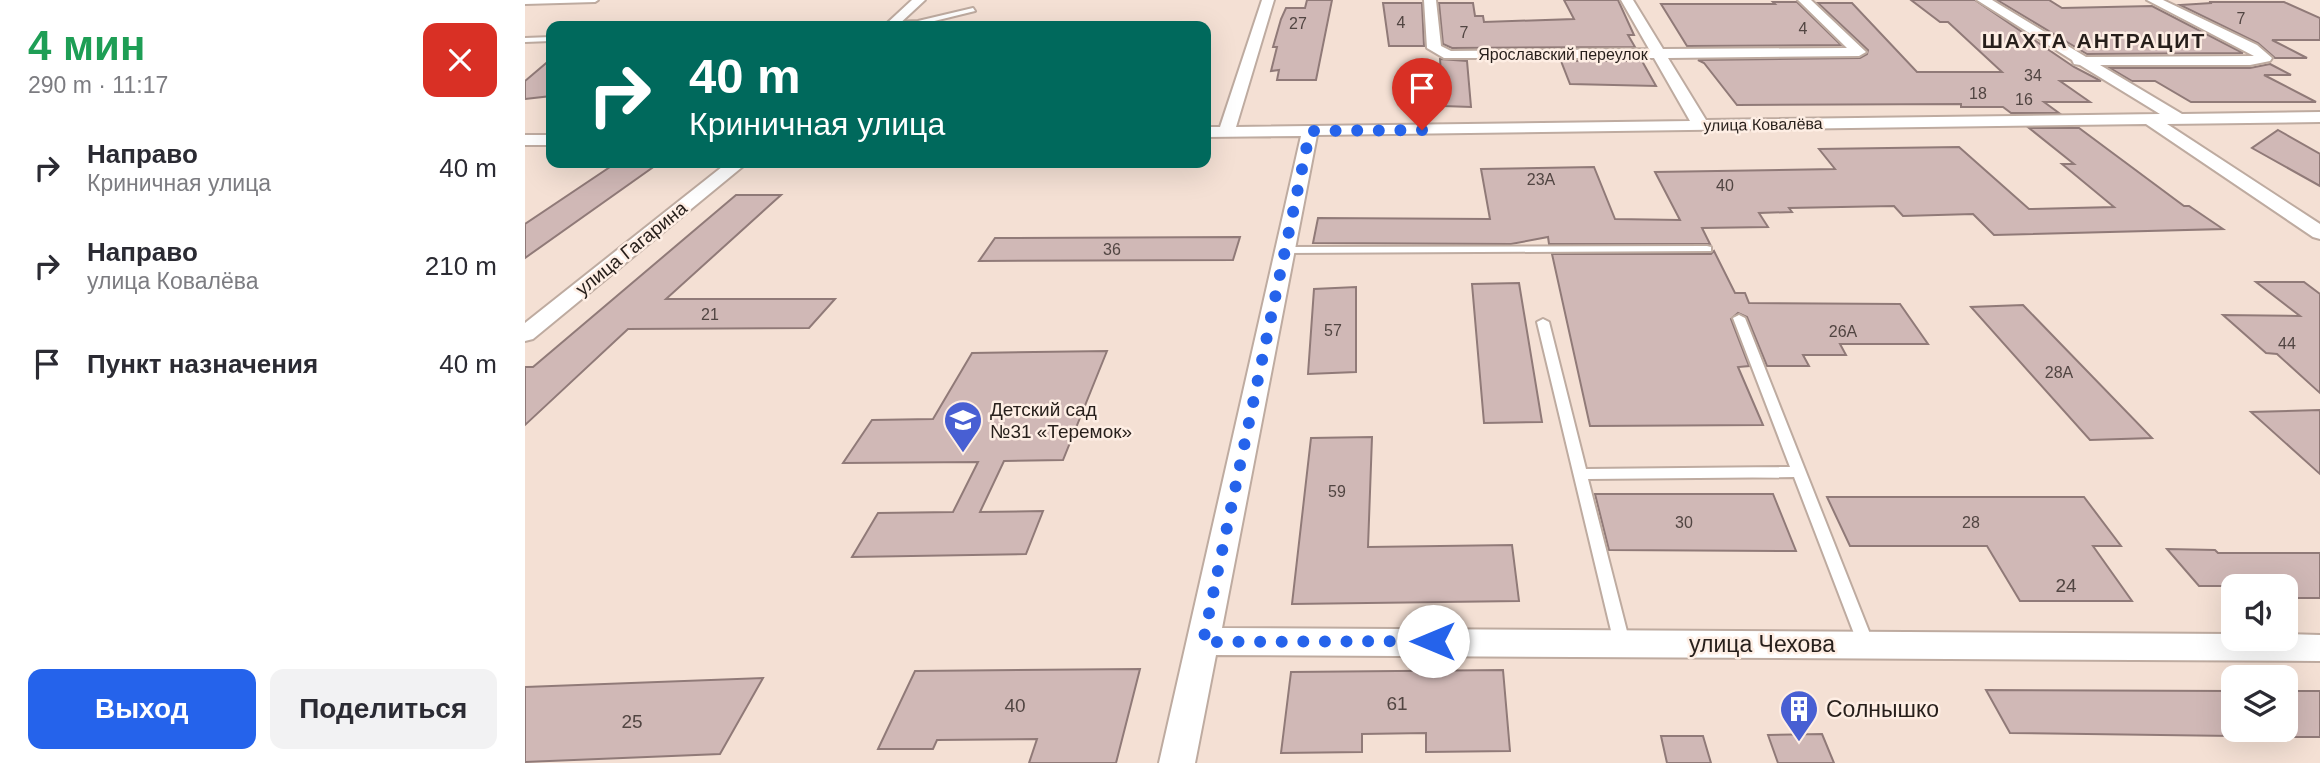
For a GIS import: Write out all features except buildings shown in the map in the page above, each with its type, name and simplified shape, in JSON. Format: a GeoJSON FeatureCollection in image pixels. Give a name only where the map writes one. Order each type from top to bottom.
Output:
{"type":"FeatureCollection","features":[{"type":"Feature","properties":{"kind":"street"},"geometry":{"type":"LineString","coordinates":[[896,21],[919,0]]}},
{"type":"Feature","properties":{"kind":"street"},"geometry":{"type":"LineString","coordinates":[[1227,131],[1268,0]]}},
{"type":"Feature","properties":{"kind":"street","name":"Ярославский переулок"},"geometry":{"type":"LineString","coordinates":[[1430,0],[1434,48],[1449,55],[1658,54]]}},
{"type":"Feature","properties":{"kind":"street"},"geometry":{"type":"LineString","coordinates":[[1626,0],[1701,125]]}},
{"type":"Feature","properties":{"kind":"street"},"geometry":{"type":"LineString","coordinates":[[1658,54],[1859,52],[1804,0]]}},
{"type":"Feature","properties":{"kind":"street"},"geometry":{"type":"LineString","coordinates":[[1983,0],[2176,118]]}},
{"type":"Feature","properties":{"kind":"street"},"geometry":{"type":"LineString","coordinates":[[2079,61],[2250,61],[2265,58],[2252,48],[2153,0]]}},
{"type":"Feature","properties":{"kind":"street","name":"улица Ковалёва"},"geometry":{"type":"LineString","coordinates":[[1211,132],[2320,117]]}},
{"type":"Feature","properties":{"kind":"street"},"geometry":{"type":"LineString","coordinates":[[2149,119],[2320,233]]}},
{"type":"Feature","properties":{"kind":"street"},"geometry":{"type":"LineString","coordinates":[[1177,763],[1310,131]]}},
{"type":"Feature","properties":{"kind":"street"},"geometry":{"type":"LineString","coordinates":[[525,140],[546,138]]}},
{"type":"Feature","properties":{"kind":"street","name":"улица Гагарина"},"geometry":{"type":"LineString","coordinates":[[525,312],[705,168]]}},
{"type":"Feature","properties":{"kind":"street","name":"улица Гагарина"},"geometry":{"type":"LineString","coordinates":[[525,334],[732,168]]}},
{"type":"Feature","properties":{"kind":"street","name":"улица Чехова"},"geometry":{"type":"LineString","coordinates":[[1203,642],[2320,648]]}},
{"type":"Feature","properties":{"kind":"lane"},"geometry":{"type":"LineString","coordinates":[[525,2],[595,0]]}},
{"type":"Feature","properties":{"kind":"lane"},"geometry":{"type":"LineString","coordinates":[[926,21],[973,10]]}},
{"type":"Feature","properties":{"kind":"lane"},"geometry":{"type":"LineString","coordinates":[[525,40],[546,39]]}},
{"type":"Feature","properties":{"kind":"lane"},"geometry":{"type":"LineString","coordinates":[[1285,250],[1707,249]]}},
{"type":"Feature","properties":{"kind":"lane"},"geometry":{"type":"LineString","coordinates":[[1739,318],[1866,644]]}},
{"type":"Feature","properties":{"kind":"lane"},"geometry":{"type":"LineString","coordinates":[[1543,322],[1622,643]]}},
{"type":"Feature","properties":{"kind":"lane"},"geometry":{"type":"LineString","coordinates":[[1581,474],[1799,472]]}},
{"type":"Feature","properties":{"kind":"place","name":"Детский сад №31 «Теремок»"},"geometry":{"type":"Point","coordinates":[963,454]}},
{"type":"Feature","properties":{"kind":"place","name":"Солнышко"},"geometry":{"type":"Point","coordinates":[1799,743]}},
{"type":"Feature","properties":{"kind":"district","name":"ШАХТА АНТРАЦИТ"},"geometry":{"type":"Point","coordinates":[2094,41]}},
{"type":"Feature","properties":{"kind":"route"},"geometry":{"type":"LineString","coordinates":[[1422,130],[1310,131],[1203,642],[1433,641]]}}]}
